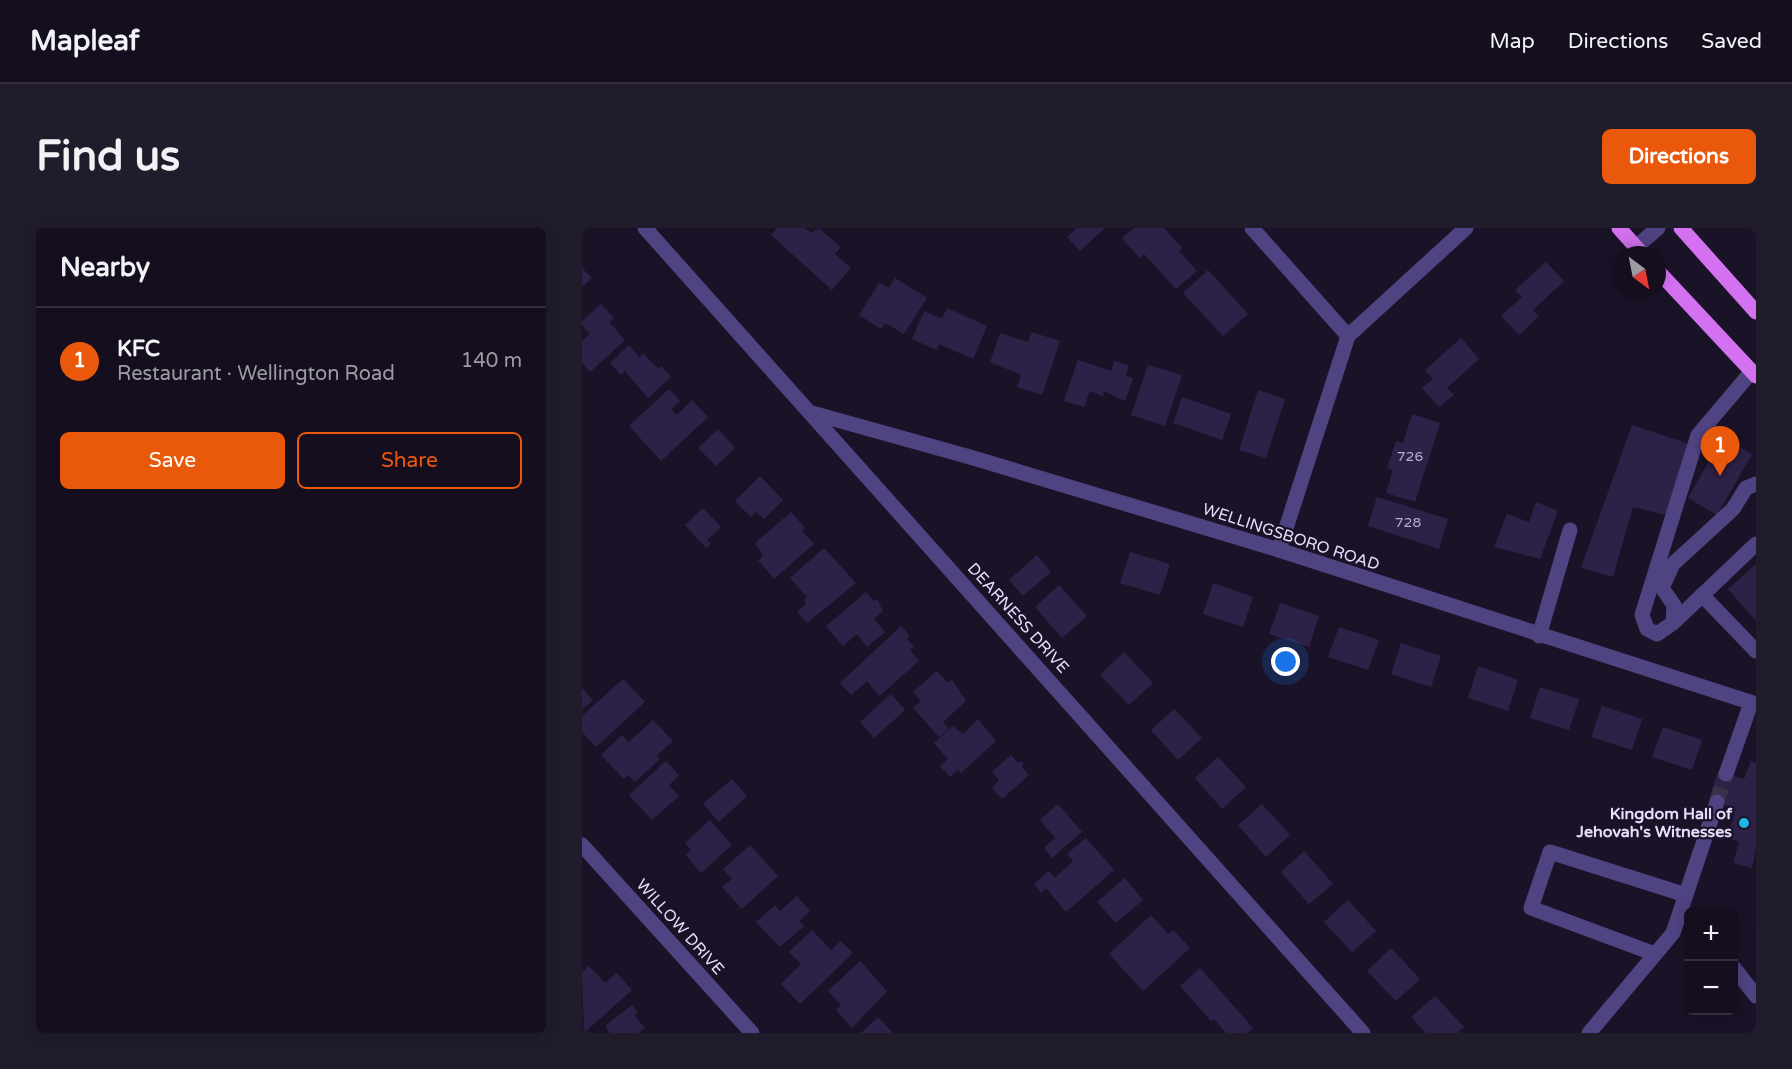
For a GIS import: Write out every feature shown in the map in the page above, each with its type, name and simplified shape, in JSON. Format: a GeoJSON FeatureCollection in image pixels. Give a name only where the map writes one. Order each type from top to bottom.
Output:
{"type":"FeatureCollection","features":[{"type":"Feature","properties":{"kind":"main road"},"geometry":{"type":"LineString","coordinates":[[1619,228],[1635,246]]}},
{"type":"Feature","properties":{"kind":"main road"},"geometry":{"type":"LineString","coordinates":[[1681,228],[1756,312]]}},
{"type":"Feature","properties":{"kind":"main road"},"geometry":{"type":"LineString","coordinates":[[1666,279],[1755,372]]}},
{"type":"Feature","properties":{"kind":"street","name":"DEARNESS DRIVE"},"geometry":{"type":"LineString","coordinates":[[645,228],[1363,1033]]}},
{"type":"Feature","properties":{"kind":"street"},"geometry":{"type":"LineString","coordinates":[[1252,228],[1348,336]]}},
{"type":"Feature","properties":{"kind":"street"},"geometry":{"type":"LineString","coordinates":[[1279,550],[1348,336],[1466,228]]}},
{"type":"Feature","properties":{"kind":"street"},"geometry":{"type":"LineString","coordinates":[[1644,246],[1658,228]]}},
{"type":"Feature","properties":{"kind":"street"},"geometry":{"type":"LineString","coordinates":[[1755,372],[1698,435],[1642,615],[1647,629],[1657,634],[1673,623],[1756,544]]}},
{"type":"Feature","properties":{"kind":"street","name":"WELLINGSBORO ROAD"},"geometry":{"type":"LineString","coordinates":[[812,413],[970,457],[1279,550],[1753,704]]}},
{"type":"Feature","properties":{"kind":"street"},"geometry":{"type":"LineString","coordinates":[[1673,623],[1674,604],[1662,588],[1673,564],[1733,509],[1746,488],[1756,484]]}},
{"type":"Feature","properties":{"kind":"street"},"geometry":{"type":"LineString","coordinates":[[1539,636],[1570,531]]}},
{"type":"Feature","properties":{"kind":"street"},"geometry":{"type":"LineString","coordinates":[[1702,595],[1756,651]]}},
{"type":"Feature","properties":{"kind":"street"},"geometry":{"type":"LineString","coordinates":[[1726,774],[1753,704]]}},
{"type":"Feature","properties":{"kind":"street"},"geometry":{"type":"LineString","coordinates":[[1589,1033],[1673,933],[1717,802]]}},
{"type":"Feature","properties":{"kind":"street","name":"WILLOW DRIVE"},"geometry":{"type":"LineString","coordinates":[[582,845],[752,1033]]}},
{"type":"Feature","properties":{"kind":"street"},"geometry":{"type":"LineString","coordinates":[[1655,954],[1531,908],[1550,852],[1686,895]]}},
{"type":"Feature","properties":{"kind":"street"},"geometry":{"type":"LineString","coordinates":[[1738,973],[1756,996]]}},
{"type":"Feature","properties":{"kind":"building"},"geometry":{"type":"Polygon","coordinates":[[[777,228],[805,228],[811,233],[819,228],[841,247],[835,254],[851,268],[832,290],[771,235],[777,228]]]}},
{"type":"Feature","properties":{"kind":"building"},"geometry":{"type":"Polygon","coordinates":[[[1077,228],[1105,228],[1080,251],[1067,237],[1077,228]]]}},
{"type":"Feature","properties":{"kind":"building"},"geometry":{"type":"Polygon","coordinates":[[[1134,228],[1164,228],[1182,248],[1179,251],[1197,271],[1176,289],[1144,254],[1139,258],[1122,238],[1134,228]]]}},
{"type":"Feature","properties":{"kind":"building"},"geometry":{"type":"Polygon","coordinates":[[[1546,262],[1564,281],[1533,310],[1539,316],[1519,335],[1501,316],[1522,297],[1515,290],[1546,262]]]}},
{"type":"Feature","properties":{"kind":"building"},"geometry":{"type":"Polygon","coordinates":[[[582,268],[592,278],[582,287],[582,268]]]}},
{"type":"Feature","properties":{"kind":"building"},"geometry":{"type":"Polygon","coordinates":[[[1208,270],[1248,314],[1223,336],[1183,293],[1208,270]]]}},
{"type":"Feature","properties":{"kind":"building"},"geometry":{"type":"Polygon","coordinates":[[[895,278],[927,298],[904,334],[885,323],[881,329],[859,315],[879,283],[889,288],[895,278]]]}},
{"type":"Feature","properties":{"kind":"building"},"geometry":{"type":"Polygon","coordinates":[[[601,304],[614,318],[609,322],[625,340],[590,372],[582,363],[582,341],[590,334],[582,325],[582,321],[601,304]]]}},
{"type":"Feature","properties":{"kind":"building"},"geometry":{"type":"Polygon","coordinates":[[[947,308],[987,326],[973,359],[939,344],[937,350],[912,339],[924,311],[942,319],[947,308]]]}},
{"type":"Feature","properties":{"kind":"building"},"geometry":{"type":"Polygon","coordinates":[[[1031,332],[1060,341],[1042,395],[1017,387],[1021,375],[990,362],[1000,333],[1028,342],[1031,332]]]}},
{"type":"Feature","properties":{"kind":"building"},"geometry":{"type":"Polygon","coordinates":[[[1461,338],[1479,359],[1447,388],[1454,395],[1439,407],[1422,388],[1433,379],[1425,370],[1461,338]]]}},
{"type":"Feature","properties":{"kind":"building"},"geometry":{"type":"Polygon","coordinates":[[[629,345],[639,357],[644,354],[658,369],[661,366],[671,377],[648,398],[625,371],[621,375],[610,363],[629,345]]]}},
{"type":"Feature","properties":{"kind":"building"},"geometry":{"type":"Polygon","coordinates":[[[1078,360],[1111,371],[1114,361],[1129,366],[1126,376],[1133,378],[1125,401],[1104,391],[1103,396],[1090,391],[1084,407],[1064,401],[1078,360]]]}},
{"type":"Feature","properties":{"kind":"building"},"geometry":{"type":"Polygon","coordinates":[[[1148,365],[1182,375],[1165,426],[1131,415],[1148,365]]]}},
{"type":"Feature","properties":{"kind":"building"},"geometry":{"type":"Polygon","coordinates":[[[669,389],[680,401],[671,409],[677,415],[692,400],[708,417],[661,461],[629,426],[669,389]]]}},
{"type":"Feature","properties":{"kind":"building"},"geometry":{"type":"Polygon","coordinates":[[[1258,390],[1285,399],[1266,458],[1239,450],[1258,390]]]}},
{"type":"Feature","properties":{"kind":"building"},"geometry":{"type":"Polygon","coordinates":[[[1182,397],[1231,414],[1222,440],[1173,423],[1182,397]]]}},
{"type":"Feature","properties":{"kind":"building"},"geometry":{"type":"Polygon","coordinates":[[[1412,414],[1440,423],[1415,502],[1386,493],[1393,470],[1387,468],[1396,441],[1403,443],[1412,414]]]}},
{"type":"Feature","properties":{"kind":"building"},"geometry":{"type":"Polygon","coordinates":[[[1632,425],[1689,444],[1666,515],[1633,507],[1613,577],[1581,568],[1632,425]]]}},
{"type":"Feature","properties":{"kind":"building"},"geometry":{"type":"Polygon","coordinates":[[[718,429],[735,448],[716,466],[698,448],[718,429]]]}},
{"type":"Feature","properties":{"kind":"building"},"geometry":{"type":"Polygon","coordinates":[[[1723,437],[1752,454],[1717,515],[1688,498],[1723,437]]]}},
{"type":"Feature","properties":{"kind":"building"},"geometry":{"type":"Polygon","coordinates":[[[760,476],[783,500],[764,519],[756,512],[751,517],[735,501],[760,476]]]}},
{"type":"Feature","properties":{"kind":"building"},"geometry":{"type":"Polygon","coordinates":[[[1377,497],[1448,519],[1439,549],[1368,526],[1377,497]]]}},
{"type":"Feature","properties":{"kind":"building"},"geometry":{"type":"Polygon","coordinates":[[[1536,502],[1558,511],[1540,559],[1494,547],[1507,514],[1529,522],[1536,502]]]}},
{"type":"Feature","properties":{"kind":"building"},"geometry":{"type":"Polygon","coordinates":[[[703,508],[721,527],[707,540],[711,544],[706,548],[685,525],[703,508]]]}},
{"type":"Feature","properties":{"kind":"building"},"geometry":{"type":"Polygon","coordinates":[[[791,512],[805,528],[802,531],[814,544],[774,579],[758,560],[763,556],[755,543],[791,512]]]}},
{"type":"Feature","properties":{"kind":"building"},"geometry":{"type":"Polygon","coordinates":[[[824,548],[856,583],[807,623],[797,612],[806,604],[804,600],[807,597],[790,578],[824,548]]]}},
{"type":"Feature","properties":{"kind":"building"},"geometry":{"type":"Polygon","coordinates":[[[1130,552],[1170,564],[1160,595],[1120,583],[1130,552]]]}},
{"type":"Feature","properties":{"kind":"building"},"geometry":{"type":"Polygon","coordinates":[[[1037,555],[1051,572],[1023,596],[1009,580],[1037,555]]]}},
{"type":"Feature","properties":{"kind":"building"},"geometry":{"type":"Polygon","coordinates":[[[1756,564],[1756,621],[1728,589],[1756,564]]]}},
{"type":"Feature","properties":{"kind":"building"},"geometry":{"type":"Polygon","coordinates":[[[1213,583],[1253,597],[1243,627],[1203,614],[1213,583]]]}},
{"type":"Feature","properties":{"kind":"building"},"geometry":{"type":"Polygon","coordinates":[[[1059,585],[1087,616],[1062,638],[1035,607],[1059,585]]]}},
{"type":"Feature","properties":{"kind":"building"},"geometry":{"type":"Polygon","coordinates":[[[866,592],[874,601],[877,599],[883,611],[874,619],[885,632],[867,647],[857,634],[843,646],[826,626],[866,592]]]}},
{"type":"Feature","properties":{"kind":"building"},"geometry":{"type":"Polygon","coordinates":[[[1280,603],[1319,616],[1309,647],[1269,634],[1280,603]]]}},
{"type":"Feature","properties":{"kind":"building"},"geometry":{"type":"Polygon","coordinates":[[[901,626],[910,636],[907,639],[914,647],[910,650],[919,661],[879,696],[867,681],[851,695],[840,683],[901,626]]]}},
{"type":"Feature","properties":{"kind":"building"},"geometry":{"type":"Polygon","coordinates":[[[1339,627],[1379,640],[1368,670],[1328,657],[1339,627]]]}},
{"type":"Feature","properties":{"kind":"building"},"geometry":{"type":"Polygon","coordinates":[[[1401,643],[1441,656],[1431,687],[1391,674],[1401,643]]]}},
{"type":"Feature","properties":{"kind":"building"},"geometry":{"type":"Polygon","coordinates":[[[1124,652],[1153,683],[1129,705],[1100,675],[1124,652]]]}},
{"type":"Feature","properties":{"kind":"building"},"geometry":{"type":"Polygon","coordinates":[[[1478,666],[1518,680],[1508,711],[1468,698],[1478,666]]]}},
{"type":"Feature","properties":{"kind":"building"},"geometry":{"type":"Polygon","coordinates":[[[937,671],[948,683],[952,680],[966,701],[943,722],[949,729],[939,737],[913,708],[921,701],[913,692],[937,671]]]}},
{"type":"Feature","properties":{"kind":"building"},"geometry":{"type":"Polygon","coordinates":[[[623,679],[645,702],[596,747],[582,732],[582,716],[623,679]]]}},
{"type":"Feature","properties":{"kind":"building"},"geometry":{"type":"Polygon","coordinates":[[[1540,687],[1579,699],[1569,730],[1530,718],[1540,687]]]}},
{"type":"Feature","properties":{"kind":"building"},"geometry":{"type":"Polygon","coordinates":[[[582,688],[593,700],[582,710],[582,688]]]}},
{"type":"Feature","properties":{"kind":"building"},"geometry":{"type":"Polygon","coordinates":[[[891,694],[905,710],[874,738],[860,722],[891,694]]]}},
{"type":"Feature","properties":{"kind":"building"},"geometry":{"type":"Polygon","coordinates":[[[1602,706],[1642,719],[1632,750],[1591,737],[1602,706]]]}},
{"type":"Feature","properties":{"kind":"building"},"geometry":{"type":"Polygon","coordinates":[[[1174,709],[1202,738],[1178,760],[1151,730],[1174,709]]]}},
{"type":"Feature","properties":{"kind":"building"},"geometry":{"type":"Polygon","coordinates":[[[978,719],[996,741],[961,773],[958,770],[950,777],[940,766],[948,759],[934,743],[953,726],[963,734],[978,719]]]}},
{"type":"Feature","properties":{"kind":"building"},"geometry":{"type":"Polygon","coordinates":[[[653,720],[673,741],[657,755],[660,759],[635,782],[628,775],[624,779],[601,755],[622,735],[629,742],[653,720]]]}},
{"type":"Feature","properties":{"kind":"building"},"geometry":{"type":"Polygon","coordinates":[[[1663,727],[1702,740],[1692,770],[1652,757],[1663,727]]]}},
{"type":"Feature","properties":{"kind":"building"},"geometry":{"type":"Polygon","coordinates":[[[1011,755],[1018,763],[1021,761],[1024,764],[1022,767],[1029,775],[1002,799],[992,788],[999,780],[992,772],[1011,755]]]}},
{"type":"Feature","properties":{"kind":"building"},"geometry":{"type":"Polygon","coordinates":[[[1218,757],[1246,787],[1222,809],[1195,778],[1218,757]]]}},
{"type":"Feature","properties":{"kind":"building"},"geometry":{"type":"Polygon","coordinates":[[[666,761],[679,775],[669,785],[679,796],[652,820],[629,795],[666,761]]]}},
{"type":"Feature","properties":{"kind":"building","name":"Kingdom Hall of Jehovah's Witnesses"},"geometry":{"type":"Polygon","coordinates":[[[1751,761],[1756,763],[1756,847],[1752,868],[1733,863],[1739,842],[1727,837],[1736,809],[1709,799],[1718,771],[1744,779],[1751,761]]]}},
{"type":"Feature","properties":{"kind":"building"},"geometry":{"type":"Polygon","coordinates":[[[732,779],[747,796],[719,822],[703,804],[732,779]]]}},
{"type":"Feature","properties":{"kind":"building"},"geometry":{"type":"Polygon","coordinates":[[[1058,804],[1082,832],[1052,858],[1044,848],[1055,838],[1040,820],[1058,804]]]}},
{"type":"Feature","properties":{"kind":"building"},"geometry":{"type":"Polygon","coordinates":[[[1262,804],[1290,835],[1266,857],[1238,825],[1262,804]]]}},
{"type":"Feature","properties":{"kind":"building"},"geometry":{"type":"Polygon","coordinates":[[[710,820],[732,845],[701,873],[686,855],[691,850],[685,843],[710,820]]]}},
{"type":"Feature","properties":{"kind":"building"},"geometry":{"type":"Polygon","coordinates":[[[1086,838],[1114,870],[1066,912],[1046,888],[1041,893],[1034,884],[1049,871],[1055,878],[1073,861],[1067,854],[1086,838]]]}},
{"type":"Feature","properties":{"kind":"building"},"geometry":{"type":"Polygon","coordinates":[[[750,845],[778,876],[742,909],[722,887],[732,879],[723,869],[750,845]]]}},
{"type":"Feature","properties":{"kind":"building"},"geometry":{"type":"Polygon","coordinates":[[[1304,851],[1333,884],[1309,904],[1281,872],[1304,851]]]}},
{"type":"Feature","properties":{"kind":"building"},"geometry":{"type":"Polygon","coordinates":[[[1125,878],[1143,900],[1116,923],[1097,902],[1125,878]]]}},
{"type":"Feature","properties":{"kind":"building"},"geometry":{"type":"Polygon","coordinates":[[[797,896],[810,911],[799,921],[804,926],[780,947],[756,922],[775,905],[780,911],[797,896]]]}},
{"type":"Feature","properties":{"kind":"building"},"geometry":{"type":"Polygon","coordinates":[[[1348,900],[1376,931],[1352,952],[1324,922],[1348,900]]]}},
{"type":"Feature","properties":{"kind":"building"},"geometry":{"type":"Polygon","coordinates":[[[1151,915],[1168,934],[1173,930],[1190,948],[1143,991],[1109,954],[1151,915]]]}},
{"type":"Feature","properties":{"kind":"building"},"geometry":{"type":"Polygon","coordinates":[[[812,930],[831,950],[841,941],[853,953],[800,1004],[781,984],[801,964],[789,952],[812,930]]]}},
{"type":"Feature","properties":{"kind":"building"},"geometry":{"type":"Polygon","coordinates":[[[1391,948],[1420,979],[1396,1001],[1367,971],[1391,948]]]}},
{"type":"Feature","properties":{"kind":"building"},"geometry":{"type":"Polygon","coordinates":[[[860,961],[887,991],[852,1028],[836,1010],[841,1005],[828,991],[860,961]]]}},
{"type":"Feature","properties":{"kind":"building"},"geometry":{"type":"Polygon","coordinates":[[[589,966],[605,983],[617,973],[632,990],[584,1033],[582,972],[589,966]]]}},
{"type":"Feature","properties":{"kind":"building"},"geometry":{"type":"Polygon","coordinates":[[[1200,968],[1253,1028],[1247,1033],[1226,1033],[1214,1019],[1211,1021],[1180,986],[1200,968]]]}},
{"type":"Feature","properties":{"kind":"building"},"geometry":{"type":"Polygon","coordinates":[[[1435,996],[1464,1027],[1457,1033],[1426,1033],[1411,1017],[1435,996]]]}},
{"type":"Feature","properties":{"kind":"building"},"geometry":{"type":"Polygon","coordinates":[[[632,1005],[638,1012],[634,1015],[645,1028],[638,1033],[610,1033],[605,1026],[632,1005]]]}},
{"type":"Feature","properties":{"kind":"building"},"geometry":{"type":"Polygon","coordinates":[[[878,1017],[893,1033],[861,1033],[878,1017]]]}},
{"type":"Feature","properties":{"kind":"tunnel"},"geometry":{"type":"LineString","coordinates":[[1717,802],[1726,774]]}},
{"type":"Feature","properties":{"kind":"place","name":"KFC"},"geometry":{"type":"Point","coordinates":[1720,476]}},
{"type":"Feature","properties":{"kind":"place","name":"Kingdom Hall of Jehovah's Witnesses"},"geometry":{"type":"Point","coordinates":[1744,823]}}]}
